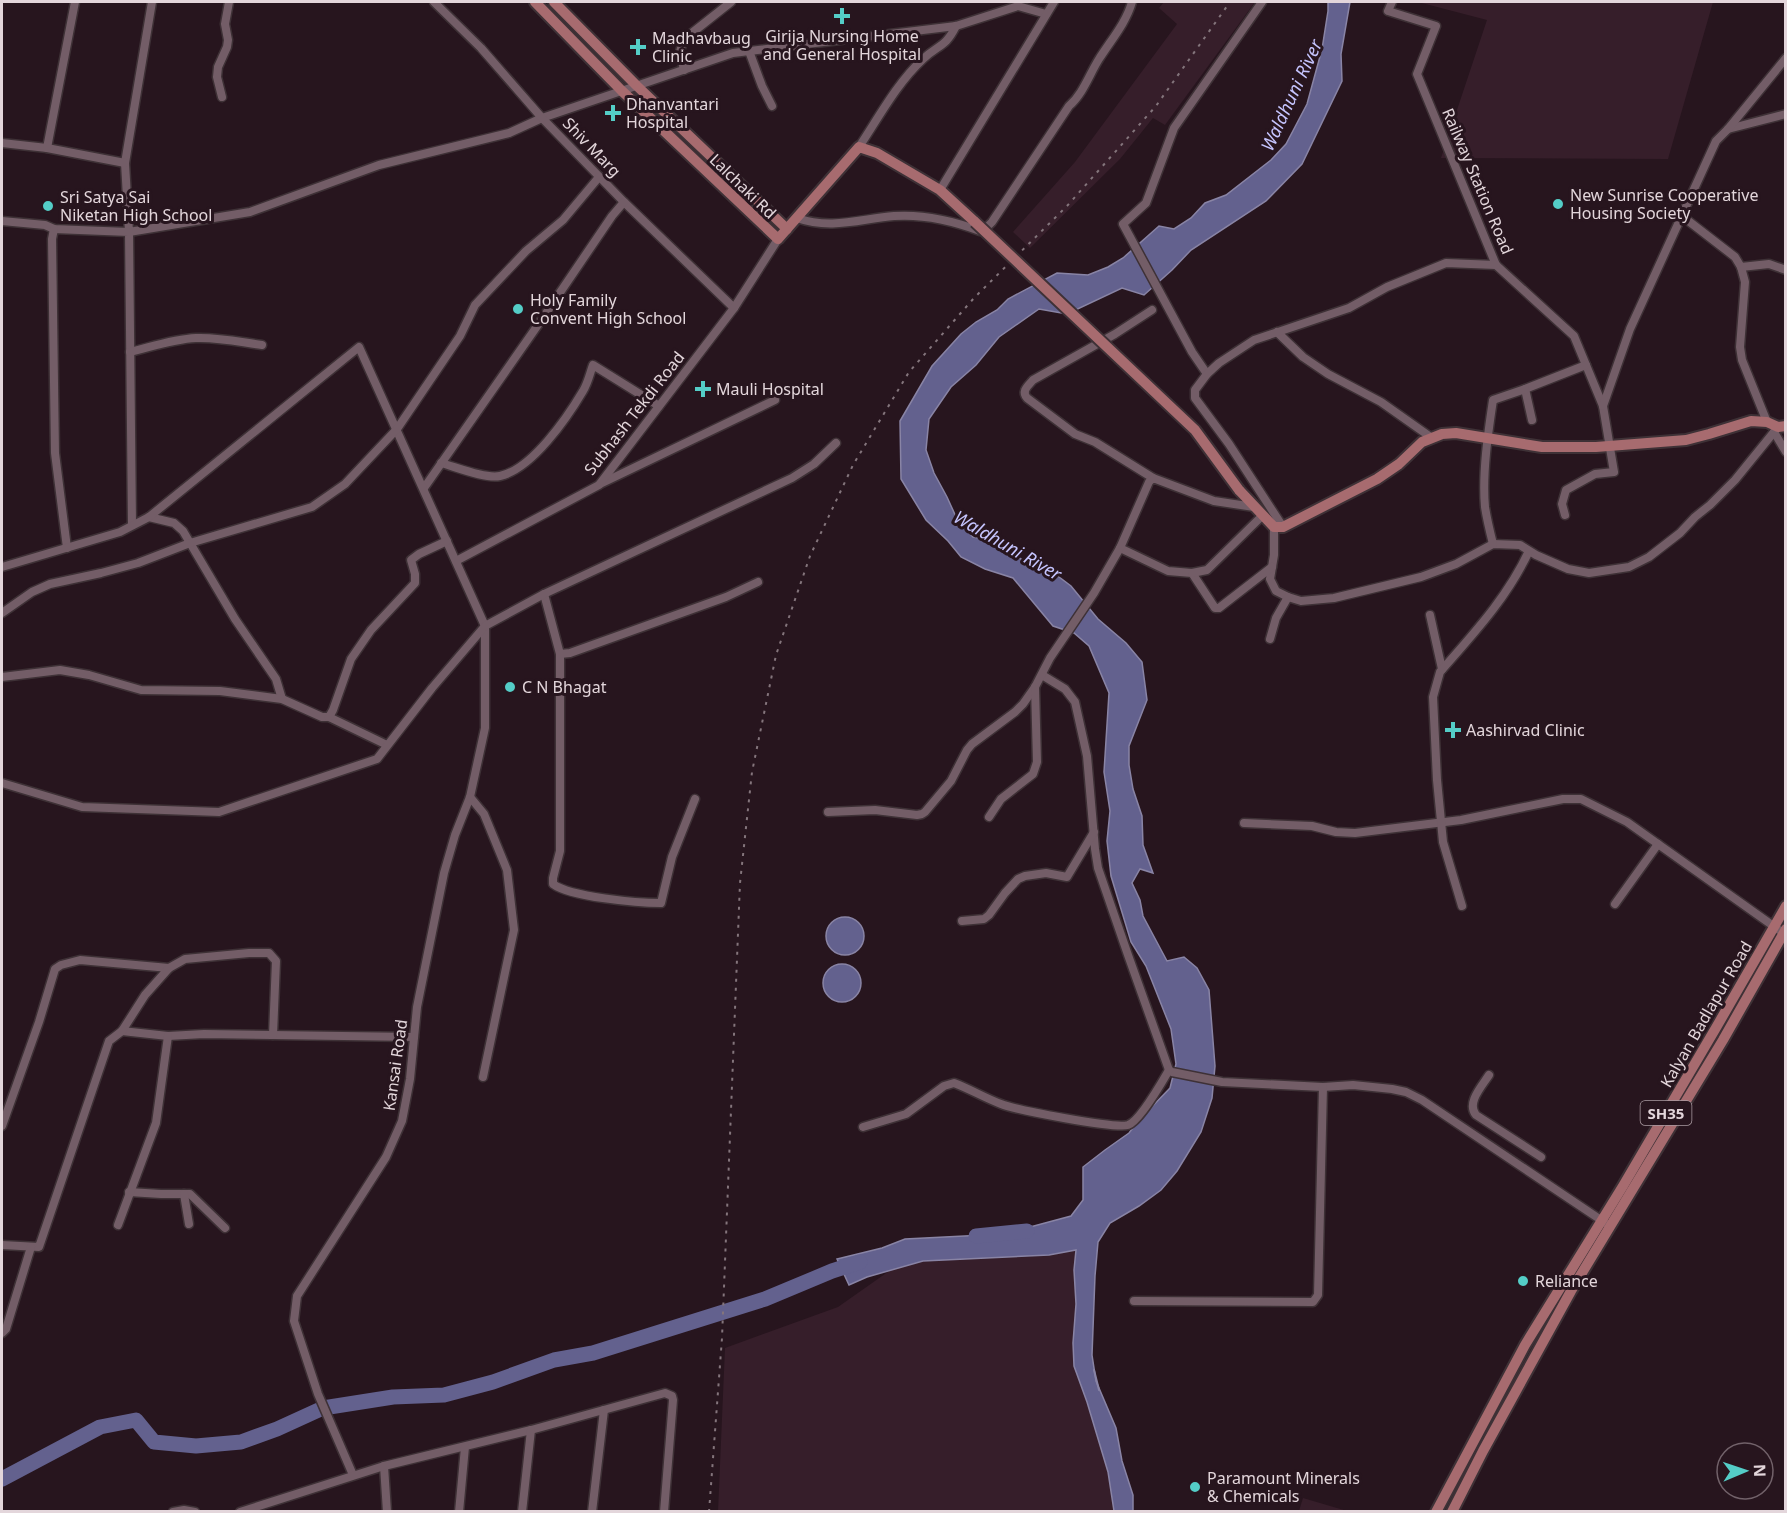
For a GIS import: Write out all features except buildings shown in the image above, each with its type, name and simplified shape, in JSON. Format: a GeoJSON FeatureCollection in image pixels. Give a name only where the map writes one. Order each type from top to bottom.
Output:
{"type":"FeatureCollection","features":[{"type":"Feature","properties":{"kind":"main road","name":"Lalchaki Rd"},"geometry":{"type":"LineString","coordinates":[[535,2],[622,91],[778,239]]}},
{"type":"Feature","properties":{"kind":"main road","name":"Lalchaki Rd"},"geometry":{"type":"LineString","coordinates":[[554,2],[636,86],[788,229]]}},
{"type":"Feature","properties":{"kind":"main road","name":"Subhash Tekdi Road"},"geometry":{"type":"LineString","coordinates":[[778,239],[859,147]]}},
{"type":"Feature","properties":{"kind":"main road"},"geometry":{"type":"LineString","coordinates":[[859,147],[877,153],[940,190],[1195,430],[1239,490],[1262,516],[1278,527],[1377,479],[1422,442],[1442,434],[1456,433],[1542,447],[1610,447],[1686,440],[1751,420],[1767,422],[1779,428]]}},
{"type":"Feature","properties":{"kind":"main road","name":"Kalyan Badlapur Road"},"geometry":{"type":"LineString","coordinates":[[1452,1512],[1606,1223],[1785,906]]}},
{"type":"Feature","properties":{"kind":"main road","name":"Kalyan Badlapur Road"},"geometry":{"type":"LineString","coordinates":[[1436,1512],[1525,1345],[1723,1040],[1784,931]]}},
{"type":"Feature","properties":{"kind":"street"},"geometry":{"type":"LineString","coordinates":[[47,148],[75,2]]}},
{"type":"Feature","properties":{"kind":"street"},"geometry":{"type":"LineString","coordinates":[[132,525],[129,232],[125,163],[152,2]]}},
{"type":"Feature","properties":{"kind":"street"},"geometry":{"type":"LineString","coordinates":[[222,96],[217,77],[218,67],[227,47],[225,24],[230,2]]}},
{"type":"Feature","properties":{"kind":"street","name":"Shiv Marg"},"geometry":{"type":"LineString","coordinates":[[434,2],[480,48],[542,118],[599,177],[734,308]]}},
{"type":"Feature","properties":{"kind":"street"},"geometry":{"type":"LineString","coordinates":[[684,70],[680,52],[683,40],[731,2]]}},
{"type":"Feature","properties":{"kind":"street"},"geometry":{"type":"LineString","coordinates":[[940,190],[1054,2]]}},
{"type":"Feature","properties":{"kind":"street"},"geometry":{"type":"LineString","coordinates":[[797,218],[813,223],[828,224],[894,216],[922,216],[943,218],[980,231],[987,227],[1069,106],[1077,99],[1124,20],[1132,2]]}},
{"type":"Feature","properties":{"kind":"street"},"geometry":{"type":"LineString","coordinates":[[1207,374],[1192,352],[1123,224],[1146,203],[1174,128],[1262,2]]}},
{"type":"Feature","properties":{"kind":"street","name":"Railway Station Road"},"geometry":{"type":"LineString","coordinates":[[1392,2],[1388,11],[1436,26],[1417,74],[1496,265],[1574,336],[1603,406],[1614,472],[1595,474],[1566,490],[1562,504],[1565,516]]}},
{"type":"Feature","properties":{"kind":"street"},"geometry":{"type":"LineString","coordinates":[[2,222],[45,225],[54,229],[129,232],[250,212],[379,165],[509,133],[542,118],[733,53],[956,26],[1015,4],[1046,14]]}},
{"type":"Feature","properties":{"kind":"street"},"geometry":{"type":"LineString","coordinates":[[859,147],[895,91],[924,58],[945,44],[956,26]]}},
{"type":"Feature","properties":{"kind":"street"},"geometry":{"type":"LineString","coordinates":[[749,51],[772,106]]}},
{"type":"Feature","properties":{"kind":"street"},"geometry":{"type":"LineString","coordinates":[[1603,406],[1630,329],[1716,141],[1785,58]]}},
{"type":"Feature","properties":{"kind":"street"},"geometry":{"type":"LineString","coordinates":[[1728,129],[1785,114]]}},
{"type":"Feature","properties":{"kind":"street"},"geometry":{"type":"LineString","coordinates":[[2,144],[47,148],[125,163]]}},
{"type":"Feature","properties":{"kind":"street"},"geometry":{"type":"LineString","coordinates":[[2,613],[32,592],[50,584],[138,563],[190,543],[312,507],[345,484],[397,429],[460,336],[475,305],[526,251],[563,220],[599,177]]}},
{"type":"Feature","properties":{"kind":"street"},"geometry":{"type":"LineString","coordinates":[[424,488],[612,216],[624,202]]}},
{"type":"Feature","properties":{"kind":"street"},"geometry":{"type":"LineString","coordinates":[[1682,216],[1735,257],[1741,267],[1745,282],[1740,347],[1742,360],[1767,422]]}},
{"type":"Feature","properties":{"kind":"street"},"geometry":{"type":"LineString","coordinates":[[54,229],[52,239],[56,453],[67,548]]}},
{"type":"Feature","properties":{"kind":"street","name":"Subhash Tekdi Road"},"geometry":{"type":"LineString","coordinates":[[456,561],[598,485],[734,308],[778,239]]}},
{"type":"Feature","properties":{"kind":"street"},"geometry":{"type":"LineString","coordinates":[[1496,265],[1446,263],[1387,287],[1349,308],[1254,340],[1219,363],[1195,390],[1195,398],[1229,444],[1278,527],[1270,579],[1276,591],[1301,601],[1334,598],[1421,577],[1443,569],[1493,544],[1520,545],[1568,569],[1589,573],[1629,567],[1648,557],[1680,533],[1735,480],[1779,428]]}},
{"type":"Feature","properties":{"kind":"street"},"geometry":{"type":"LineString","coordinates":[[1741,267],[1769,264],[1785,270]]}},
{"type":"Feature","properties":{"kind":"street"},"geometry":{"type":"LineString","coordinates":[[1152,310],[1115,334],[1033,380],[1024,394],[1075,434],[1095,442],[1153,478],[1214,501],[1254,507]]}},
{"type":"Feature","properties":{"kind":"street"},"geometry":{"type":"LineString","coordinates":[[1277,332],[1303,357],[1320,369],[1381,402],[1432,438]]}},
{"type":"Feature","properties":{"kind":"street"},"geometry":{"type":"LineString","coordinates":[[130,352],[196,338],[214,338],[262,345]]}},
{"type":"Feature","properties":{"kind":"street"},"geometry":{"type":"LineString","coordinates":[[2,567],[120,532],[149,517],[359,347],[485,626]]}},
{"type":"Feature","properties":{"kind":"street"},"geometry":{"type":"LineString","coordinates":[[441,463],[498,477],[532,458],[556,430],[585,389],[593,365],[659,406]]}},
{"type":"Feature","properties":{"kind":"street"},"geometry":{"type":"LineString","coordinates":[[1493,544],[1485,508],[1488,438],[1493,400],[1586,365]]}},
{"type":"Feature","properties":{"kind":"street"},"geometry":{"type":"LineString","coordinates":[[1525,389],[1532,420]]}},
{"type":"Feature","properties":{"kind":"street"},"geometry":{"type":"LineString","coordinates":[[598,485],[775,400]]}},
{"type":"Feature","properties":{"kind":"street"},"geometry":{"type":"LineString","coordinates":[[1779,428],[1785,452]]}},
{"type":"Feature","properties":{"kind":"street"},"geometry":{"type":"LineString","coordinates":[[2,783],[82,807],[219,812],[377,759],[432,688],[485,626],[544,594],[792,478],[813,464],[836,443]]}},
{"type":"Feature","properties":{"kind":"street"},"geometry":{"type":"LineString","coordinates":[[828,812],[875,810],[922,814],[951,781],[972,744],[1015,712],[1035,687],[1050,658],[1094,593],[1120,548],[1149,482],[1153,478]]}},
{"type":"Feature","properties":{"kind":"street"},"geometry":{"type":"LineString","coordinates":[[1120,548],[1168,571],[1192,573],[1207,570],[1262,516]]}},
{"type":"Feature","properties":{"kind":"street"},"geometry":{"type":"LineString","coordinates":[[149,517],[174,523],[183,531],[235,619],[276,679],[282,699]]}},
{"type":"Feature","properties":{"kind":"street"},"geometry":{"type":"LineString","coordinates":[[329,717],[351,659],[371,630],[415,583],[411,560],[447,542]]}},
{"type":"Feature","properties":{"kind":"street"},"geometry":{"type":"LineString","coordinates":[[1462,906],[1445,852],[1441,823],[1433,697],[1436,680],[1442,669],[1504,595],[1518,575],[1529,551]]}},
{"type":"Feature","properties":{"kind":"street"},"geometry":{"type":"LineString","coordinates":[[1192,573],[1213,606],[1219,608],[1272,567]]}},
{"type":"Feature","properties":{"kind":"street"},"geometry":{"type":"LineString","coordinates":[[561,654],[570,653],[726,597],[758,582]]}},
{"type":"Feature","properties":{"kind":"street"},"geometry":{"type":"LineString","coordinates":[[544,594],[561,654],[560,850],[553,884],[558,888],[579,894],[638,903],[662,903],[672,857],[695,799]]}},
{"type":"Feature","properties":{"kind":"street"},"geometry":{"type":"LineString","coordinates":[[1270,639],[1276,618],[1288,597]]}},
{"type":"Feature","properties":{"kind":"street"},"geometry":{"type":"LineString","coordinates":[[1430,615],[1442,669]]}},
{"type":"Feature","properties":{"kind":"street","name":"Kansai Road"},"geometry":{"type":"LineString","coordinates":[[353,1475],[318,1394],[294,1321],[297,1296],[386,1157],[402,1121],[410,1079],[417,1007],[444,873],[455,835],[470,797],[485,728],[485,626]]}},
{"type":"Feature","properties":{"kind":"street"},"geometry":{"type":"LineString","coordinates":[[2,677],[60,670],[88,675],[141,690],[220,691],[282,699],[322,717],[329,717],[387,746]]}},
{"type":"Feature","properties":{"kind":"street"},"geometry":{"type":"LineString","coordinates":[[1042,675],[1065,689],[1075,702],[1087,756],[1098,868],[1171,1071]]}},
{"type":"Feature","properties":{"kind":"street"},"geometry":{"type":"LineString","coordinates":[[989,817],[1001,799],[1033,774],[1036,769],[1035,687]]}},
{"type":"Feature","properties":{"kind":"street"},"geometry":{"type":"LineString","coordinates":[[470,797],[484,814],[507,870],[514,930],[483,1077]]}},
{"type":"Feature","properties":{"kind":"street"},"geometry":{"type":"LineString","coordinates":[[1244,823],[1312,825],[1345,833],[1441,823],[1531,804],[1581,799],[1627,822],[1784,931]]}},
{"type":"Feature","properties":{"kind":"street"},"geometry":{"type":"LineString","coordinates":[[962,921],[984,919],[1018,879],[1025,876],[1046,873],[1067,877],[1094,832]]}},
{"type":"Feature","properties":{"kind":"street"},"geometry":{"type":"LineString","coordinates":[[1615,904],[1658,844]]}},
{"type":"Feature","properties":{"kind":"street"},"geometry":{"type":"LineString","coordinates":[[2,1245],[39,1247],[109,1041],[122,1031],[146,995],[169,968],[185,959],[269,953],[276,961],[273,1035]]}},
{"type":"Feature","properties":{"kind":"street"},"geometry":{"type":"LineString","coordinates":[[2,1126],[55,969],[80,960],[169,968]]}},
{"type":"Feature","properties":{"kind":"street"},"geometry":{"type":"LineString","coordinates":[[122,1031],[168,1036],[204,1034],[414,1037]]}},
{"type":"Feature","properties":{"kind":"street"},"geometry":{"type":"LineString","coordinates":[[118,1225],[156,1123],[168,1036]]}},
{"type":"Feature","properties":{"kind":"street"},"geometry":{"type":"LineString","coordinates":[[1171,1071],[1222,1082],[1323,1087],[1353,1085],[1406,1092],[1422,1100],[1606,1223]]}},
{"type":"Feature","properties":{"kind":"street"},"geometry":{"type":"LineString","coordinates":[[863,1127],[906,1114],[944,1086],[954,1083],[1002,1105],[1091,1122],[1126,1125],[1135,1120],[1171,1071]]}},
{"type":"Feature","properties":{"kind":"street"},"geometry":{"type":"LineString","coordinates":[[1489,1074],[1472,1103],[1472,1110],[1476,1115],[1541,1157]]}},
{"type":"Feature","properties":{"kind":"street"},"geometry":{"type":"LineString","coordinates":[[1134,1301],[1313,1302],[1316,1299],[1318,1295],[1323,1087]]}},
{"type":"Feature","properties":{"kind":"street"},"geometry":{"type":"LineString","coordinates":[[129,1192],[189,1194],[195,1197],[225,1228]]}},
{"type":"Feature","properties":{"kind":"street"},"geometry":{"type":"LineString","coordinates":[[184,1194],[189,1224]]}},
{"type":"Feature","properties":{"kind":"street"},"geometry":{"type":"LineString","coordinates":[[2,1333],[6,1329],[31,1247]]}},
{"type":"Feature","properties":{"kind":"street"},"geometry":{"type":"LineString","coordinates":[[240,1512],[384,1466],[531,1430],[665,1393],[672,1396],[664,1512]]}},
{"type":"Feature","properties":{"kind":"street"},"geometry":{"type":"LineString","coordinates":[[592,1512],[604,1410]]}},
{"type":"Feature","properties":{"kind":"street"},"geometry":{"type":"LineString","coordinates":[[522,1512],[531,1430]]}},
{"type":"Feature","properties":{"kind":"street"},"geometry":{"type":"LineString","coordinates":[[459,1512],[465,1447]]}},
{"type":"Feature","properties":{"kind":"street"},"geometry":{"type":"LineString","coordinates":[[384,1466],[387,1512]]}},
{"type":"Feature","properties":{"kind":"street"},"geometry":{"type":"LineString","coordinates":[[173,1512],[184,1510],[195,1512]]}},
{"type":"Feature","properties":{"kind":"shaded area"},"geometry":{"type":"Polygon","coordinates":[[[1164,2],[1255,2],[1165,125],[1153,118],[1120,159],[1030,248],[1013,232],[1075,162],[1177,24],[1159,8],[1164,2]]]}},
{"type":"Feature","properties":{"kind":"shaded area"},"geometry":{"type":"Polygon","coordinates":[[[1328,2],[1350,2],[1341,54],[1342,81],[1302,164],[1266,201],[1191,250],[1144,295],[1122,288],[1067,314],[1039,309],[999,337],[976,365],[951,387],[929,419],[926,450],[934,473],[957,519],[973,537],[990,540],[1021,559],[1051,571],[1071,586],[1098,619],[1126,643],[1142,662],[1147,700],[1129,746],[1129,765],[1133,789],[1142,816],[1143,845],[1153,873],[1140,869],[1132,883],[1140,900],[1143,916],[1167,961],[1184,957],[1197,968],[1209,990],[1215,1066],[1212,1098],[1201,1132],[1177,1171],[1161,1190],[1110,1223],[1098,1242],[1092,1355],[1096,1381],[1116,1428],[1122,1461],[1133,1495],[1133,1511],[1114,1511],[1108,1472],[1074,1366],[1076,1250],[1049,1255],[923,1261],[867,1277],[849,1285],[837,1259],[882,1248],[905,1239],[1004,1234],[1071,1216],[1083,1200],[1083,1167],[1129,1133],[1170,1088],[1176,1064],[1171,1029],[1146,966],[1131,942],[1111,876],[1107,841],[1110,811],[1104,772],[1109,693],[1089,646],[1074,633],[1053,626],[1013,578],[985,569],[961,557],[926,520],[901,479],[900,421],[932,366],[961,334],[997,310],[1008,299],[1057,273],[1088,275],[1108,267],[1123,258],[1159,226],[1174,229],[1191,218],[1205,203],[1226,195],[1271,160],[1286,144],[1307,104],[1322,49],[1328,2]]]}},
{"type":"Feature","properties":{"kind":"shaded area"},"geometry":{"type":"Polygon","coordinates":[[[1418,2],[1713,2],[1668,159],[1441,158],[1487,20],[1418,2]]]}},
{"type":"Feature","properties":{"kind":"shaded area"},"geometry":{"type":"Polygon","coordinates":[[[845,917],[858,923],[864,936],[858,949],[845,955],[832,949],[826,936],[832,923],[845,917]]]}},
{"type":"Feature","properties":{"kind":"shaded area"},"geometry":{"type":"Polygon","coordinates":[[[842,964],[855,970],[861,983],[855,996],[842,1002],[829,996],[823,983],[829,970],[842,964]]]}},
{"type":"Feature","properties":{"kind":"shaded area"},"geometry":{"type":"Polygon","coordinates":[[[1077,1250],[1074,1270],[1076,1304],[1074,1366],[1108,1472],[1114,1511],[718,1512],[725,1348],[838,1307],[892,1269],[942,1259],[1049,1255],[1077,1250]]]}},
{"type":"Feature","properties":{"kind":"shaded area"},"geometry":{"type":"Polygon","coordinates":[[[1303,1498],[1347,1511],[1299,1511],[1303,1498]]]}},
{"type":"Feature","properties":{"kind":"waterway"},"geometry":{"type":"LineString","coordinates":[[976,1236],[1027,1231]]}},
{"type":"Feature","properties":{"kind":"waterway"},"geometry":{"type":"LineString","coordinates":[[2,1479],[100,1427],[136,1420],[154,1442],[196,1446],[241,1442],[323,1408],[393,1397],[444,1395],[493,1382],[554,1360],[593,1353],[765,1299],[860,1262]]}},
{"type":"Feature","properties":{"kind":"waterway"},"geometry":{"type":"LineString","coordinates":[[1094,1370],[1099,1390]]}},
{"type":"Feature","properties":{"kind":"railway"},"geometry":{"type":"LineString","coordinates":[[709,1512],[722,1338],[740,883],[752,772],[776,655],[810,556],[853,465],[909,372],[974,298],[1067,206],[1156,106],[1230,2]]}},
{"type":"Feature","properties":{"kind":"place","name":"Girija Nursing Home and General Hospital"},"geometry":{"type":"Point","coordinates":[842,16]}},
{"type":"Feature","properties":{"kind":"place","name":"Madhavbaug Clinic"},"geometry":{"type":"Point","coordinates":[638,47]}},
{"type":"Feature","properties":{"kind":"place","name":"Dhanvantari Hospital"},"geometry":{"type":"Point","coordinates":[613,113]}},
{"type":"Feature","properties":{"kind":"place","name":"New Sunrise Cooperative Housing Society"},"geometry":{"type":"Point","coordinates":[1558,204]}},
{"type":"Feature","properties":{"kind":"place","name":"Sri Satya Sai Niketan High School"},"geometry":{"type":"Point","coordinates":[48,206]}},
{"type":"Feature","properties":{"kind":"place","name":"Holy Family Convent High School"},"geometry":{"type":"Point","coordinates":[518,309]}},
{"type":"Feature","properties":{"kind":"place","name":"Mauli Hospital"},"geometry":{"type":"Point","coordinates":[703,389]}},
{"type":"Feature","properties":{"kind":"place","name":"C N Bhagat"},"geometry":{"type":"Point","coordinates":[510,687]}},
{"type":"Feature","properties":{"kind":"place","name":"Aashirvad Clinic"},"geometry":{"type":"Point","coordinates":[1453,730]}},
{"type":"Feature","properties":{"kind":"place","name":"Reliance"},"geometry":{"type":"Point","coordinates":[1523,1281]}},
{"type":"Feature","properties":{"kind":"place","name":"Paramount Minerals & Chemicals"},"geometry":{"type":"Point","coordinates":[1195,1487]}},
{"type":"Feature","properties":{"kind":"water label","name":"Waldhuni River"},"geometry":{"type":"Point","coordinates":[1291,95]}},
{"type":"Feature","properties":{"kind":"water label","name":"Waldhuni River"},"geometry":{"type":"Point","coordinates":[1008,545]}}]}
